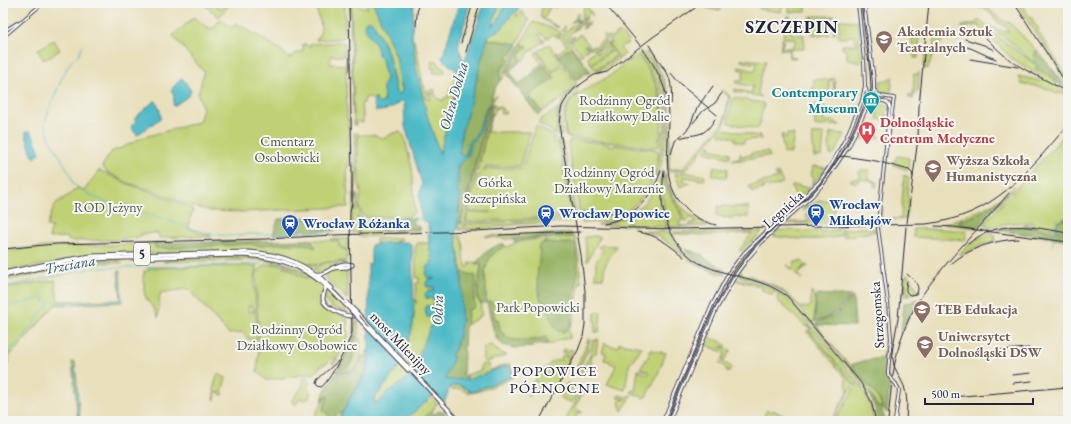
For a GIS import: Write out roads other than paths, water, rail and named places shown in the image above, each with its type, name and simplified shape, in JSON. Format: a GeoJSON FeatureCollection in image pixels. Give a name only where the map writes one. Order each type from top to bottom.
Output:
{"type":"FeatureCollection","features":[{"type":"Feature","properties":{"kind":"main road"},"geometry":{"type":"LineString","coordinates":[[3,37],[43,3]]}},
{"type":"Feature","properties":{"kind":"main road","name":"Legnicka"},"geometry":{"type":"LineString","coordinates":[[663,421],[712,305],[730,272],[744,253],[824,175],[846,138],[862,102],[865,86],[864,53],[858,3]]}},
{"type":"Feature","properties":{"kind":"main road","name":"Legnicka"},"geometry":{"type":"LineString","coordinates":[[669,421],[717,308],[737,273],[758,246],[812,196],[826,180],[849,146],[871,100],[874,90],[872,62],[864,3]]}},
{"type":"Feature","properties":{"kind":"main road"},"geometry":{"type":"LineString","coordinates":[[3,32],[20,22]]}},
{"type":"Feature","properties":{"kind":"main road"},"geometry":{"type":"LineString","coordinates":[[865,86],[867,94],[871,100],[885,101],[889,103],[890,106],[878,224]]}},
{"type":"Feature","properties":{"kind":"main road"},"geometry":{"type":"LineString","coordinates":[[874,90],[880,96],[892,98],[888,144],[886,147]]}},
{"type":"Feature","properties":{"kind":"main road","name":"Strzegomska"},"geometry":{"type":"LineString","coordinates":[[878,228],[892,338],[888,375],[896,384],[899,392],[895,421]]}},
{"type":"Feature","properties":{"kind":"main road","name":"5"},"geometry":{"type":"LineString","coordinates":[[3,275],[66,260],[91,256],[243,252],[263,253],[287,259],[303,266],[316,274],[334,293]]}},
{"type":"Feature","properties":{"kind":"main road","name":"5"},"geometry":{"type":"LineString","coordinates":[[3,275],[67,262],[93,259],[245,255],[263,256],[285,261],[310,273],[325,283]]}},
{"type":"Feature","properties":{"kind":"main road"},"geometry":{"type":"LineString","coordinates":[[316,274],[320,275],[335,266],[346,264],[352,265],[348,267],[332,268]]}},
{"type":"Feature","properties":{"kind":"main road"},"geometry":{"type":"LineString","coordinates":[[324,273],[326,288],[323,298],[326,305],[343,314]]}},
{"type":"Feature","properties":{"kind":"main road","name":"most Milenijny"},"geometry":{"type":"LineString","coordinates":[[325,283],[346,303],[458,421]]}},
{"type":"Feature","properties":{"kind":"main road"},"geometry":{"type":"LineString","coordinates":[[325,293],[328,291],[334,293]]}},
{"type":"Feature","properties":{"kind":"main road","name":"most Milenijny"},"geometry":{"type":"LineString","coordinates":[[334,293],[346,303]]}},
{"type":"Feature","properties":{"kind":"water","name":"Odra"},"geometry":{"type":"Polygon","coordinates":[[[373,3],[414,3],[412,39],[415,62],[427,115],[440,154],[454,99],[455,93],[453,91],[455,91],[459,77],[461,76],[460,69],[457,71],[442,59],[459,3],[470,3],[458,46],[463,60],[465,60],[484,3],[500,3],[492,26],[497,22],[503,9],[508,3],[523,3],[501,29],[489,35],[481,60],[465,124],[462,129],[459,151],[462,156],[466,155],[468,144],[475,136],[488,105],[481,129],[475,140],[470,145],[468,155],[457,166],[457,193],[460,195],[460,198],[456,236],[462,278],[462,319],[457,342],[451,355],[453,356],[453,359],[445,379],[467,380],[509,365],[513,376],[472,392],[459,385],[450,387],[445,401],[432,396],[403,421],[338,421],[350,398],[365,375],[368,365],[368,264],[371,264],[371,245],[407,242],[411,244],[414,316],[411,333],[401,364],[374,399],[374,402],[376,403],[381,400],[387,392],[395,388],[410,376],[419,365],[421,348],[433,320],[433,317],[427,317],[425,311],[426,306],[434,306],[434,299],[426,298],[425,295],[427,291],[434,291],[434,287],[426,286],[428,280],[434,279],[427,278],[426,275],[428,266],[432,262],[429,245],[428,223],[423,221],[421,217],[419,194],[422,184],[405,126],[404,102],[400,101],[393,108],[376,111],[373,103],[375,97],[380,104],[384,101],[383,88],[386,78],[382,59],[378,54],[377,47],[366,30],[364,23],[366,21],[373,22],[388,53],[396,92],[400,94],[402,91],[396,56],[373,3]]]}},
{"type":"Feature","properties":{"kind":"water"},"geometry":{"type":"Polygon","coordinates":[[[181,78],[191,92],[187,97],[174,106],[174,95],[171,90],[181,78]]]}},
{"type":"Feature","properties":{"kind":"water"},"geometry":{"type":"Polygon","coordinates":[[[154,101],[156,101],[161,118],[137,135],[131,126],[135,122],[135,118],[154,101]]]}},
{"type":"Feature","properties":{"kind":"water"},"geometry":{"type":"Polygon","coordinates":[[[30,131],[40,153],[35,158],[32,155],[26,135],[26,132],[30,131]]]}},
{"type":"Feature","properties":{"kind":"waterway"},"geometry":{"type":"LineString","coordinates":[[489,55],[516,45]]}},
{"type":"Feature","properties":{"kind":"waterway"},"geometry":{"type":"LineString","coordinates":[[50,107],[68,66],[80,53],[82,46]]}},
{"type":"Feature","properties":{"kind":"waterway"},"geometry":{"type":"LineString","coordinates":[[45,122],[49,109]]}},
{"type":"Feature","properties":{"kind":"waterway"},"geometry":{"type":"LineString","coordinates":[[45,124],[50,139],[70,174]]}},
{"type":"Feature","properties":{"kind":"waterway"},"geometry":{"type":"LineString","coordinates":[[71,176],[73,184],[84,191]]}},
{"type":"Feature","properties":{"kind":"waterway"},"geometry":{"type":"LineString","coordinates":[[85,192],[110,204],[135,212]]}},
{"type":"Feature","properties":{"kind":"waterway"},"geometry":{"type":"LineString","coordinates":[[136,212],[187,226]]}},
{"type":"Feature","properties":{"kind":"waterway"},"geometry":{"type":"LineString","coordinates":[[367,221],[422,219]]}},
{"type":"Feature","properties":{"kind":"waterway"},"geometry":{"type":"LineString","coordinates":[[1054,238],[1057,219]]}},
{"type":"Feature","properties":{"kind":"waterway"},"geometry":{"type":"LineString","coordinates":[[188,227],[207,234],[231,236],[332,230],[347,223]]}},
{"type":"Feature","properties":{"kind":"waterway","name":"Trzciana"},"geometry":{"type":"LineString","coordinates":[[145,267],[262,264]]}},
{"type":"Feature","properties":{"kind":"waterway","name":"Trzciana"},"geometry":{"type":"LineString","coordinates":[[3,287],[93,268],[142,267]]}},
{"type":"Feature","properties":{"kind":"waterway"},"geometry":{"type":"LineString","coordinates":[[55,303],[122,301],[119,271]]}},
{"type":"Feature","properties":{"kind":"waterway"},"geometry":{"type":"LineString","coordinates":[[3,307],[43,298],[45,302]]}},
{"type":"Feature","properties":{"kind":"waterway"},"geometry":{"type":"LineString","coordinates":[[8,364],[9,352],[47,307],[49,301]]}},
{"type":"Feature","properties":{"kind":"waterway"},"geometry":{"type":"LineString","coordinates":[[74,364],[79,421]]}},
{"type":"Feature","properties":{"kind":"waterway"},"geometry":{"type":"LineString","coordinates":[[535,382],[538,382],[544,386]]}},
{"type":"Feature","properties":{"kind":"tram line"},"geometry":{"type":"LineString","coordinates":[[338,361],[317,380],[316,384],[318,386],[321,387],[329,378],[343,353],[352,332],[350,219],[352,203],[352,176],[349,3]]}},
{"type":"Feature","properties":{"kind":"tram line"},"geometry":{"type":"LineString","coordinates":[[539,421],[578,350],[583,337],[585,324],[585,291],[581,255],[559,125],[562,106],[574,89],[594,75],[607,72],[700,3]]}},
{"type":"Feature","properties":{"kind":"tram line"},"geometry":{"type":"LineString","coordinates":[[666,421],[712,312],[735,270],[756,244],[818,187],[825,179],[845,148],[871,88],[861,3]]}},
{"type":"Feature","properties":{"kind":"tram line"},"geometry":{"type":"LineString","coordinates":[[907,223],[918,138],[919,106],[929,3]]}},
{"type":"Feature","properties":{"kind":"tram line"},"geometry":{"type":"LineString","coordinates":[[837,159],[843,156],[876,161],[909,170],[913,177]]}},
{"type":"Feature","properties":{"kind":"tram line"},"geometry":{"type":"LineString","coordinates":[[906,227],[898,319],[892,352],[894,366],[904,386],[906,394],[906,421]]}},
{"type":"Feature","properties":{"kind":"tram line"},"geometry":{"type":"LineString","coordinates":[[907,274],[918,288],[916,294],[910,295],[907,292],[907,281]]}},
{"type":"Feature","properties":{"kind":"railway"},"geometry":{"type":"LineString","coordinates":[[416,26],[418,3]]}},
{"type":"Feature","properties":{"kind":"railway"},"geometry":{"type":"LineString","coordinates":[[461,43],[473,3]]}},
{"type":"Feature","properties":{"kind":"railway"},"geometry":{"type":"LineString","coordinates":[[466,52],[480,3]]}},
{"type":"Feature","properties":{"kind":"railway"},"geometry":{"type":"LineString","coordinates":[[605,3],[652,63],[664,89],[668,101],[669,114],[667,153],[669,176],[677,198],[695,217],[716,225]]}},
{"type":"Feature","properties":{"kind":"railway"},"geometry":{"type":"LineString","coordinates":[[1014,3],[1068,86]]}},
{"type":"Feature","properties":{"kind":"railway"},"geometry":{"type":"LineString","coordinates":[[979,31],[1008,59],[1068,94]]}},
{"type":"Feature","properties":{"kind":"railway"},"geometry":{"type":"LineString","coordinates":[[965,39],[994,50]]}},
{"type":"Feature","properties":{"kind":"railway"},"geometry":{"type":"LineString","coordinates":[[649,45],[665,71]]}},
{"type":"Feature","properties":{"kind":"railway"},"geometry":{"type":"LineString","coordinates":[[964,46],[996,59]]}},
{"type":"Feature","properties":{"kind":"railway"},"geometry":{"type":"LineString","coordinates":[[970,59],[1018,67]]}},
{"type":"Feature","properties":{"kind":"railway"},"geometry":{"type":"LineString","coordinates":[[663,66],[671,84],[671,104]]}},
{"type":"Feature","properties":{"kind":"railway"},"geometry":{"type":"LineString","coordinates":[[670,72],[681,85],[717,115]]}},
{"type":"Feature","properties":{"kind":"railway"},"geometry":{"type":"LineString","coordinates":[[708,93],[713,86]]}},
{"type":"Feature","properties":{"kind":"railway"},"geometry":{"type":"LineString","coordinates":[[693,123],[703,111],[715,103],[722,93]]}},
{"type":"Feature","properties":{"kind":"railway"},"geometry":{"type":"LineString","coordinates":[[671,154],[675,141],[690,126],[696,110],[706,95]]}},
{"type":"Feature","properties":{"kind":"railway"},"geometry":{"type":"LineString","coordinates":[[680,138],[697,135],[704,132],[715,119]]}},
{"type":"Feature","properties":{"kind":"railway"},"geometry":{"type":"LineString","coordinates":[[3,249],[55,244],[267,239],[561,226],[677,229],[926,224],[950,219],[971,212],[990,202],[1007,190],[1022,176],[1068,125]]}},
{"type":"Feature","properties":{"kind":"railway"},"geometry":{"type":"LineString","coordinates":[[664,170],[662,197],[663,210],[674,238],[680,247],[694,260],[703,265],[764,284],[776,289],[788,297],[861,383],[871,401],[876,421]]}},
{"type":"Feature","properties":{"kind":"railway"},"geometry":{"type":"LineString","coordinates":[[604,223],[615,221],[624,217],[640,206],[652,190],[661,171]]}},
{"type":"Feature","properties":{"kind":"railway"},"geometry":{"type":"LineString","coordinates":[[888,421],[893,374],[901,339],[910,316],[937,274],[1009,193]]}},
{"type":"Feature","properties":{"kind":"railway"},"geometry":{"type":"LineString","coordinates":[[935,226],[954,227],[1068,242]]}},
{"type":"Feature","properties":{"kind":"railway"},"geometry":{"type":"LineString","coordinates":[[968,244],[992,230],[1016,226],[1068,233]]}},
{"type":"Feature","properties":{"kind":"railway"},"geometry":{"type":"LineString","coordinates":[[499,235],[581,232]]}},
{"type":"Feature","properties":{"kind":"railway"},"geometry":{"type":"LineString","coordinates":[[637,232],[657,238],[668,244],[684,257]]}},
{"type":"Feature","properties":{"kind":"railway"},"geometry":{"type":"LineString","coordinates":[[951,264],[966,253],[982,246],[1000,241],[1019,239]]}},
{"type":"Feature","properties":{"kind":"railway"},"geometry":{"type":"LineString","coordinates":[[948,354],[1029,348]]}},
{"type":"Feature","properties":{"kind":"railway"},"geometry":{"type":"LineString","coordinates":[[1012,375],[1031,373]]}},
{"type":"Feature","properties":{"kind":"railway"},"geometry":{"type":"LineString","coordinates":[[1013,383],[1032,381]]}},
{"type":"Feature","properties":{"kind":"railway"},"geometry":{"type":"LineString","coordinates":[[952,397],[1068,387]]}},
{"type":"Feature","properties":{"kind":"place","name":"Akademia Sztuk Teatralnych"},"geometry":{"type":"Point","coordinates":[884,54]}},
{"type":"Feature","properties":{"kind":"place","name":"Contemporary Museum"},"geometry":{"type":"Point","coordinates":[871,115]}},
{"type":"Feature","properties":{"kind":"place","name":"Dolnośląskie Centrum Medyczne"},"geometry":{"type":"Point","coordinates":[867,145]}},
{"type":"Feature","properties":{"kind":"place","name":"Wyższa Szkoła Humanistyczna"},"geometry":{"type":"Point","coordinates":[933,183]}},
{"type":"Feature","properties":{"kind":"place","name":"Wrocław Mikołajów"},"geometry":{"type":"Point","coordinates":[816,227]}},
{"type":"Feature","properties":{"kind":"place","name":"Wrocław Popowice"},"geometry":{"type":"Point","coordinates":[546,228]}},
{"type":"Feature","properties":{"kind":"place","name":"Wrocław Różanka"},"geometry":{"type":"Point","coordinates":[290,238]}},
{"type":"Feature","properties":{"kind":"place","name":"TEB Edukacja"},"geometry":{"type":"Point","coordinates":[922,324]}},
{"type":"Feature","properties":{"kind":"place","name":"Uniwersytet Dolnośląski DSW"},"geometry":{"type":"Point","coordinates":[925,359]}},
{"type":"Feature","properties":{"kind":"district","name":"SZCZEPIN"},"geometry":{"type":"Point","coordinates":[792,26]}},
{"type":"Feature","properties":{"kind":"district","name":"POPOWICE PÓŁNOCNE"},"geometry":{"type":"Point","coordinates":[555,378]}},
{"type":"Feature","properties":{"kind":"water label","name":"Odra Dolna"},"geometry":{"type":"Point","coordinates":[453,96]}},
{"type":"Feature","properties":{"kind":"park label","name":"Rodzinny Ogród Działkowy Dalie"},"geometry":{"type":"Point","coordinates":[625,108]}},
{"type":"Feature","properties":{"kind":"park label","name":"Cmentarz Osobowicki"},"geometry":{"type":"Point","coordinates":[287,150]}},
{"type":"Feature","properties":{"kind":"park label","name":"Rodzinny Ogród Działkowy Marzenie"},"geometry":{"type":"Point","coordinates":[609,180]}},
{"type":"Feature","properties":{"kind":"park label","name":"Górka Szczepińska"},"geometry":{"type":"Point","coordinates":[495,190]}},
{"type":"Feature","properties":{"kind":"park label","name":"ROD Jeżyny"},"geometry":{"type":"Point","coordinates":[108,207]}},
{"type":"Feature","properties":{"kind":"park label","name":"Park Popowicki"},"geometry":{"type":"Point","coordinates":[538,307]}},
{"type":"Feature","properties":{"kind":"park label","name":"Rodzinny Ogród Działkowy Osobowice"},"geometry":{"type":"Point","coordinates":[297,338]}}]}
